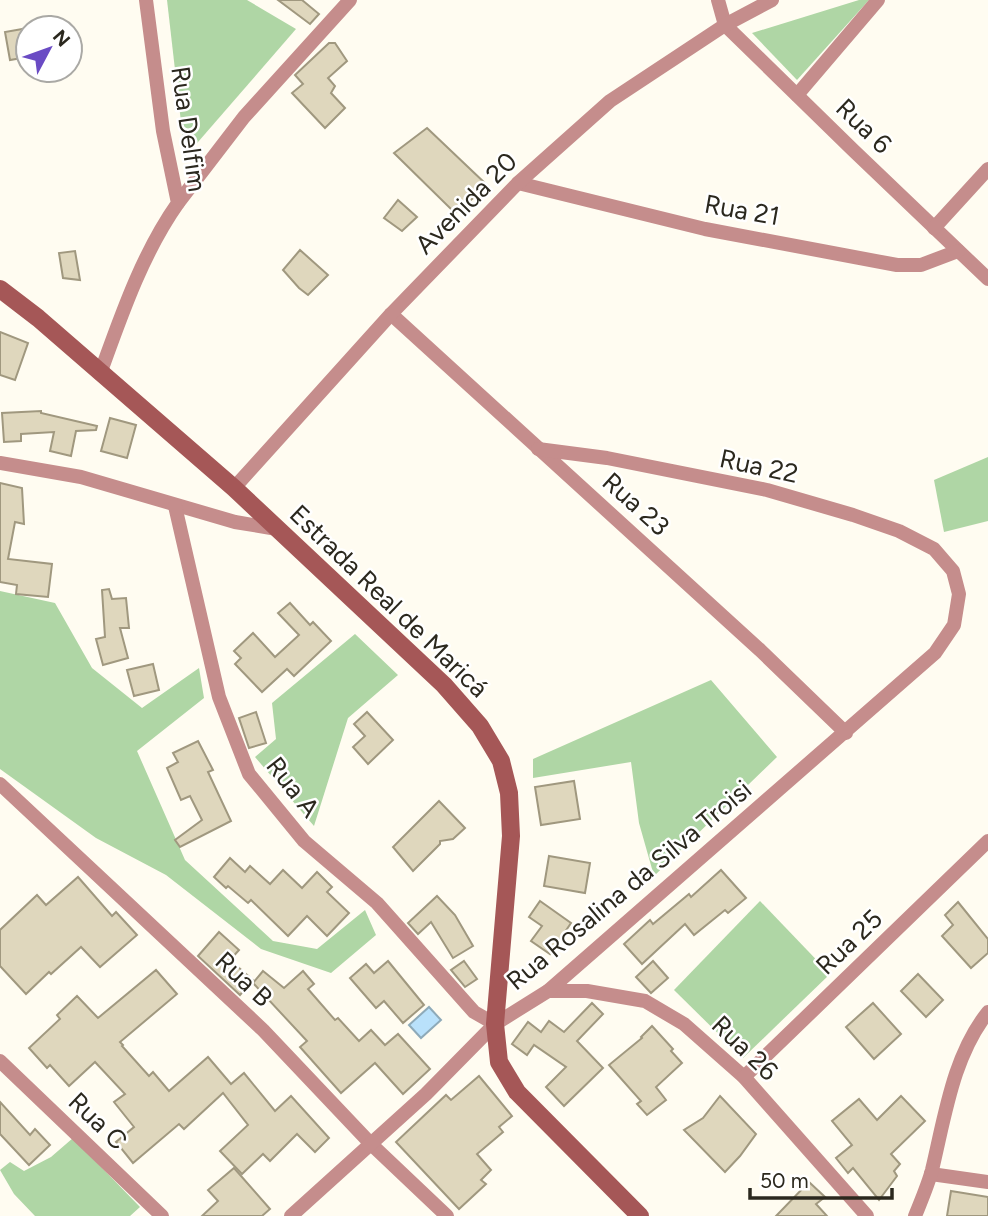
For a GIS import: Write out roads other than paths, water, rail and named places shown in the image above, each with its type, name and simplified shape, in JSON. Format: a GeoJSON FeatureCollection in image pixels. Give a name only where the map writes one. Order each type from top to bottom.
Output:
{"type":"FeatureCollection","features":[{"type":"Feature","properties":{"kind":"main road","name":"Estrada Real de Maricá"},"geometry":{"type":"LineString","coordinates":[[0,289],[38,318],[234,488],[444,685],[480,726],[501,761],[509,793],[511,836],[495,1024],[499,1062],[517,1092],[640,1216]]}},
{"type":"Feature","properties":{"kind":"street","name":"Rua Delfim"},"geometry":{"type":"LineString","coordinates":[[100,374],[122,313],[155,240],[178,203],[163,131],[146,0]]}},
{"type":"Feature","properties":{"kind":"street"},"geometry":{"type":"LineString","coordinates":[[178,203],[244,117],[350,0]]}},
{"type":"Feature","properties":{"kind":"street","name":"Rua 6"},"geometry":{"type":"LineString","coordinates":[[718,0],[726,25],[988,279]]}},
{"type":"Feature","properties":{"kind":"street","name":"Avenida 20"},"geometry":{"type":"LineString","coordinates":[[234,488],[391,314],[518,183],[610,101],[726,25],[772,0]]}},
{"type":"Feature","properties":{"kind":"street"},"geometry":{"type":"LineString","coordinates":[[797,95],[878,0]]}},
{"type":"Feature","properties":{"kind":"street"},"geometry":{"type":"LineString","coordinates":[[934,228],[988,169]]}},
{"type":"Feature","properties":{"kind":"street","name":"Rua 21"},"geometry":{"type":"LineString","coordinates":[[518,183],[705,229],[897,265],[921,265],[958,251]]}},
{"type":"Feature","properties":{"kind":"street","name":"Rua 23"},"geometry":{"type":"LineString","coordinates":[[391,314],[760,650],[846,733]]}},
{"type":"Feature","properties":{"kind":"street","name":"Rua 22"},"geometry":{"type":"LineString","coordinates":[[538,449],[607,458],[766,490],[853,514],[899,531],[934,549],[953,571]]}},
{"type":"Feature","properties":{"kind":"street"},"geometry":{"type":"LineString","coordinates":[[0,463],[81,477],[175,506],[235,522],[276,529]]}},
{"type":"Feature","properties":{"kind":"street","name":"Rua A"},"geometry":{"type":"LineString","coordinates":[[175,506],[219,697],[249,774],[304,841],[377,903],[474,1012],[495,1024]]}},
{"type":"Feature","properties":{"kind":"street","name":"Rua Rosalina da Silva Troisi"},"geometry":{"type":"LineString","coordinates":[[290,1216],[426,1094],[495,1024],[548,991],[935,653],[954,625],[959,594],[953,571]]}},
{"type":"Feature","properties":{"kind":"street","name":"Rua B"},"geometry":{"type":"LineString","coordinates":[[0,784],[263,1030],[372,1144],[447,1216]]}},
{"type":"Feature","properties":{"kind":"street","name":"Rua 25"},"geometry":{"type":"LineString","coordinates":[[744,1077],[988,841]]}},
{"type":"Feature","properties":{"kind":"street","name":"Rua 26"},"geometry":{"type":"LineString","coordinates":[[548,991],[587,991],[645,1001],[684,1024],[744,1077],[867,1216]]}},
{"type":"Feature","properties":{"kind":"street"},"geometry":{"type":"LineString","coordinates":[[915,1216],[931,1174],[954,1078],[977,1026],[988,1012]]}},
{"type":"Feature","properties":{"kind":"street","name":"Rua C"},"geometry":{"type":"LineString","coordinates":[[0,1061],[162,1216]]}},
{"type":"Feature","properties":{"kind":"street"},"geometry":{"type":"LineString","coordinates":[[931,1174],[988,1182]]}},
{"type":"Feature","properties":{"kind":"water"},"geometry":{"type":"Polygon","coordinates":[[[429,1007],[441,1020],[421,1038],[409,1025],[429,1007]]]}}]}
